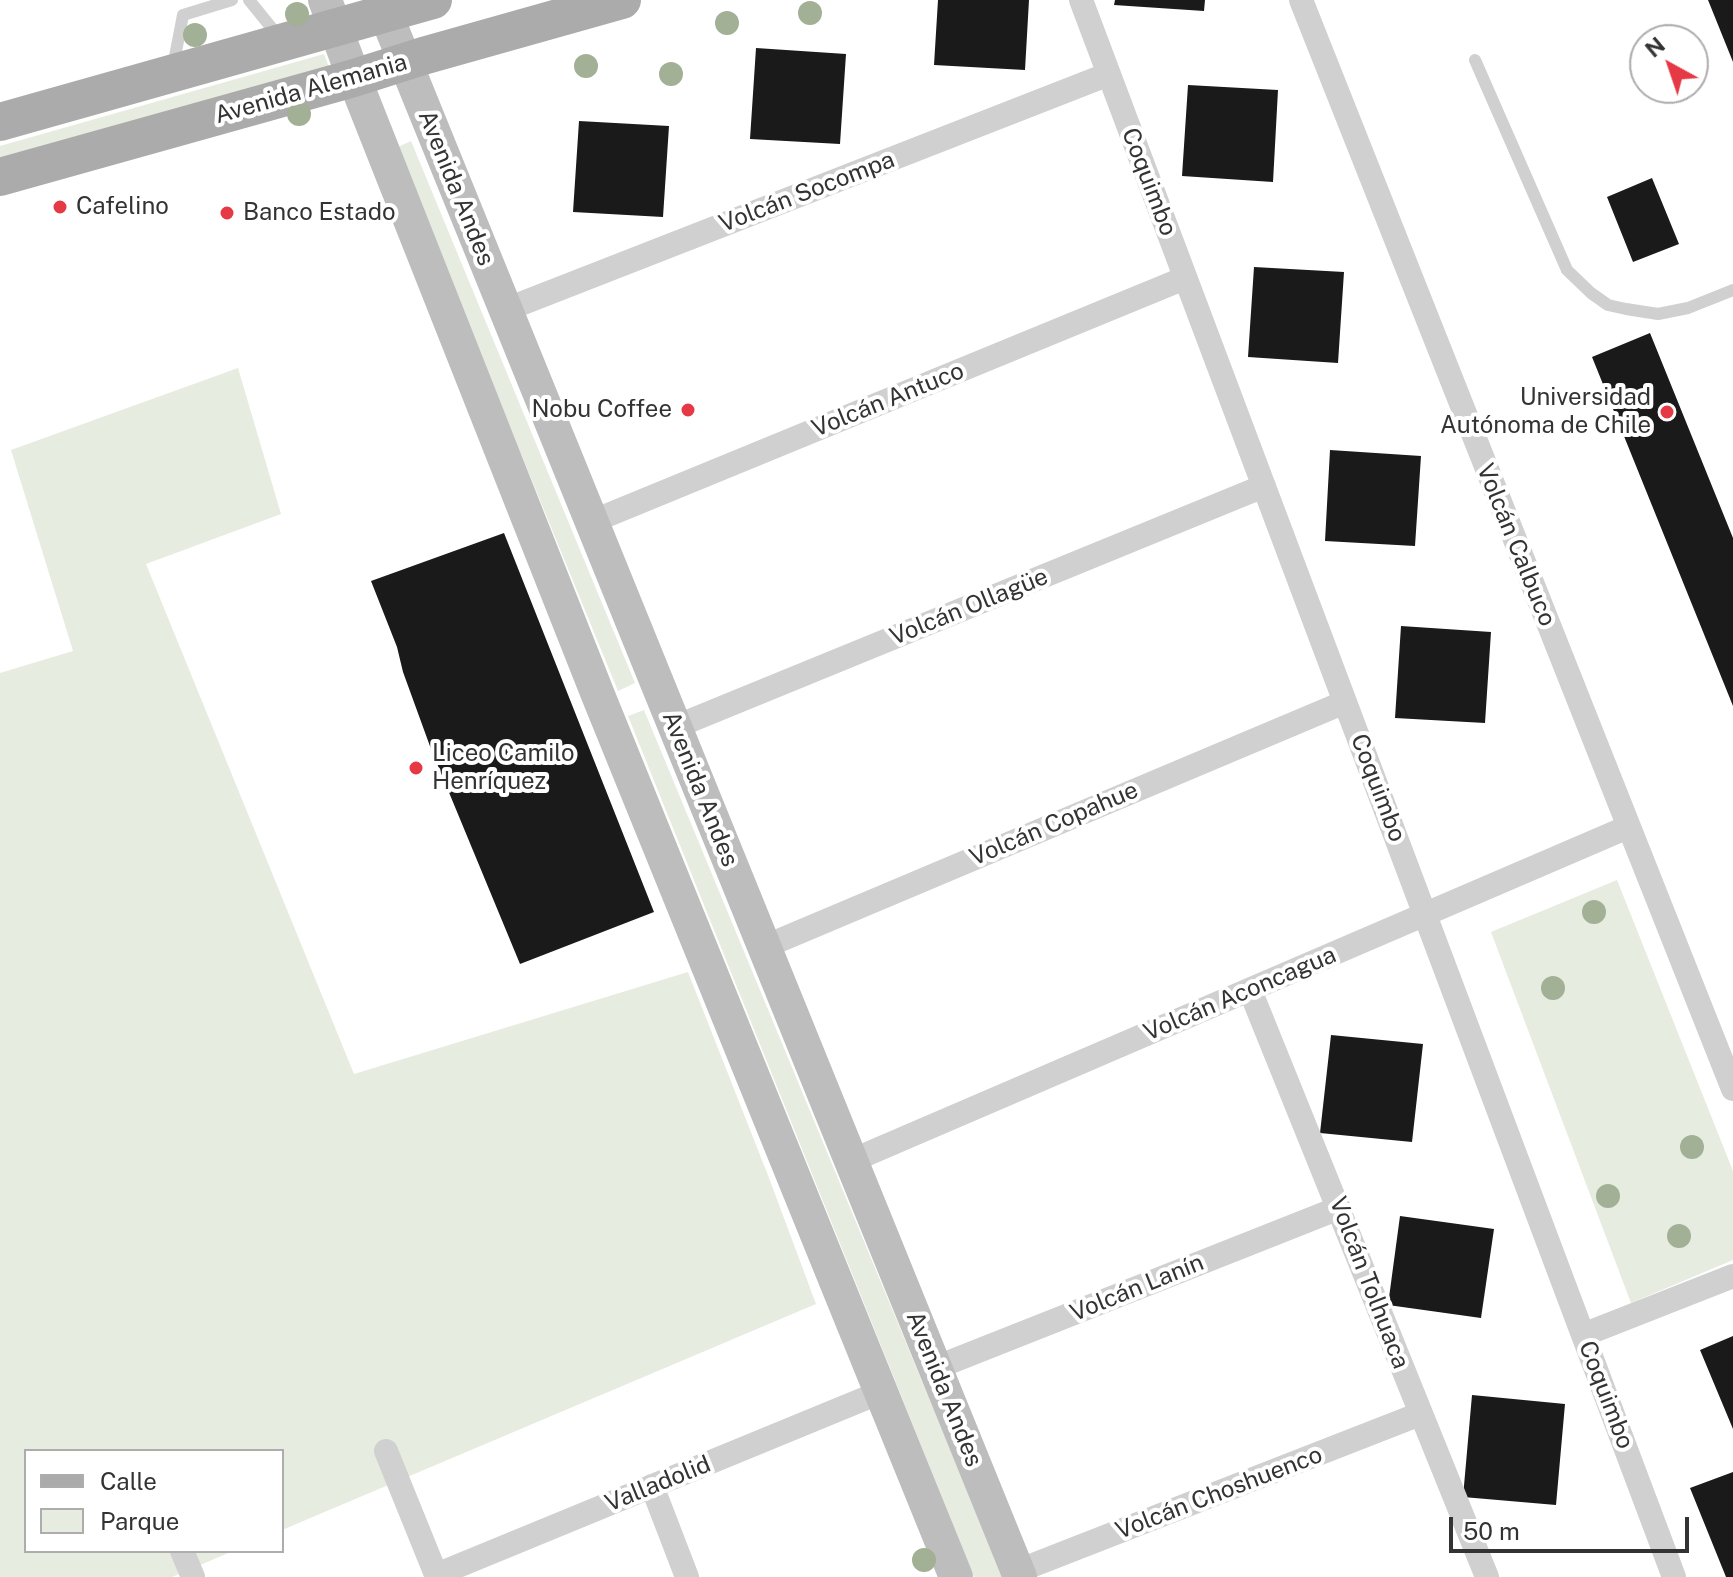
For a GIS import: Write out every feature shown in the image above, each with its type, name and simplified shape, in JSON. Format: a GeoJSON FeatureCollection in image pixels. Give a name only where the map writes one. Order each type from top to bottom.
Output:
{"type":"FeatureCollection","features":[{"type":"Feature","properties":{"kind":"main road"},"geometry":{"type":"LineString","coordinates":[[0,122],[284,43],[331,14],[433,0]]}},
{"type":"Feature","properties":{"kind":"main road","name":"Avenida Alemania"},"geometry":{"type":"LineString","coordinates":[[0,177],[622,0]]}},
{"type":"Feature","properties":{"kind":"main road","name":"Avenida Andes"},"geometry":{"type":"LineString","coordinates":[[382,7],[1019,1574]]}},
{"type":"Feature","properties":{"kind":"main road"},"geometry":{"type":"LineString","coordinates":[[331,14],[598,695],[956,1577]]}},
{"type":"Feature","properties":{"kind":"street","name":"Coquimbo"},"geometry":{"type":"LineString","coordinates":[[1081,0],[1674,1577]]}},
{"type":"Feature","properties":{"kind":"street","name":"Volcán Calbuco"},"geometry":{"type":"LineString","coordinates":[[1301,0],[1733,1089]]}},
{"type":"Feature","properties":{"kind":"street","name":"Volcán Socompa"},"geometry":{"type":"LineString","coordinates":[[505,310],[1109,74]]}},
{"type":"Feature","properties":{"kind":"street","name":"Volcán Antuco"},"geometry":{"type":"LineString","coordinates":[[591,522],[1185,278]]}},
{"type":"Feature","properties":{"kind":"street","name":"Volcán Ollagüe"},"geometry":{"type":"LineString","coordinates":[[675,727],[1264,486]]}},
{"type":"Feature","properties":{"kind":"street","name":"Volcán Copahue"},"geometry":{"type":"LineString","coordinates":[[764,947],[1345,702]]}},
{"type":"Feature","properties":{"kind":"street","name":"Volcán Aconcagua"},"geometry":{"type":"LineString","coordinates":[[851,1161],[1628,827]]}},
{"type":"Feature","properties":{"kind":"street","name":"Volcán Tolhuaca"},"geometry":{"type":"LineString","coordinates":[[1250,990],[1487,1577]]}},
{"type":"Feature","properties":{"kind":"street","name":"Volcán Lanín"},"geometry":{"type":"LineString","coordinates":[[935,1368],[1339,1208]]}},
{"type":"Feature","properties":{"kind":"street"},"geometry":{"type":"LineString","coordinates":[[1583,1335],[1733,1276]]}},
{"type":"Feature","properties":{"kind":"street","name":"Valladolid"},"geometry":{"type":"LineString","coordinates":[[436,1576],[881,1392]]}},
{"type":"Feature","properties":{"kind":"street","name":"Volcán Choshuenco"},"geometry":{"type":"LineString","coordinates":[[1019,1574],[1420,1414]]}},
{"type":"Feature","properties":{"kind":"street"},"geometry":{"type":"LineString","coordinates":[[386,1451],[436,1576]]}},
{"type":"Feature","properties":{"kind":"street"},"geometry":{"type":"LineString","coordinates":[[652,1486],[687,1577]]}},
{"type":"Feature","properties":{"kind":"street"},"geometry":{"type":"LineString","coordinates":[[183,1553],[193,1577]]}},
{"type":"Feature","properties":{"kind":"lane"},"geometry":{"type":"LineString","coordinates":[[171,74],[183,15],[232,0]]}},
{"type":"Feature","properties":{"kind":"lane"},"geometry":{"type":"LineString","coordinates":[[249,0],[284,43]]}},
{"type":"Feature","properties":{"kind":"lane"},"geometry":{"type":"LineString","coordinates":[[1475,60],[1567,270],[1591,293],[1608,305],[1658,314],[1688,308],[1733,290]]}},
{"type":"Feature","properties":{"kind":"green space"},"geometry":{"type":"Polygon","coordinates":[[[324,54],[330,70],[0,167],[0,146],[324,54]]]}},
{"type":"Feature","properties":{"kind":"green space"},"geometry":{"type":"Polygon","coordinates":[[[411,141],[635,683],[618,691],[396,148],[411,141]]]}},
{"type":"Feature","properties":{"kind":"green space"},"geometry":{"type":"Polygon","coordinates":[[[238,368],[281,514],[146,564],[354,1074],[688,972],[816,1304],[284,1529],[284,1449],[24,1449],[24,1553],[228,1553],[172,1577],[0,1577],[0,673],[73,651],[11,450],[238,368]]]}},
{"type":"Feature","properties":{"kind":"green space"},"geometry":{"type":"Polygon","coordinates":[[[644,710],[1003,1577],[974,1577],[628,716],[644,710]]]}},
{"type":"Feature","properties":{"kind":"green space"},"geometry":{"type":"Polygon","coordinates":[[[1617,880],[1733,1171],[1733,1260],[1631,1303],[1491,932],[1617,880]]]}},
{"type":"Feature","properties":{"kind":"building"},"geometry":{"type":"Polygon","coordinates":[[[938,0],[1029,0],[1025,70],[934,65],[938,0]]]}},
{"type":"Feature","properties":{"kind":"building"},"geometry":{"type":"Polygon","coordinates":[[[1115,0],[1205,0],[1204,11],[1114,5],[1115,0]]]}},
{"type":"Feature","properties":{"kind":"building"},"geometry":{"type":"Polygon","coordinates":[[[1708,0],[1733,0],[1733,62],[1708,0]]]}},
{"type":"Feature","properties":{"kind":"building"},"geometry":{"type":"Polygon","coordinates":[[[756,48],[846,54],[840,144],[750,139],[756,48]]]}},
{"type":"Feature","properties":{"kind":"building"},"geometry":{"type":"Polygon","coordinates":[[[1188,85],[1278,90],[1273,182],[1182,176],[1188,85]]]}},
{"type":"Feature","properties":{"kind":"building"},"geometry":{"type":"Polygon","coordinates":[[[579,121],[669,126],[663,217],[573,212],[579,121]]]}},
{"type":"Feature","properties":{"kind":"building"},"geometry":{"type":"Polygon","coordinates":[[[1652,178],[1679,244],[1633,262],[1607,197],[1652,178]]]}},
{"type":"Feature","properties":{"kind":"building"},"geometry":{"type":"Polygon","coordinates":[[[1254,267],[1344,272],[1338,363],[1248,357],[1254,267]]]}},
{"type":"Feature","properties":{"kind":"building"},"geometry":{"type":"Polygon","coordinates":[[[1650,333],[1733,538],[1733,706],[1592,357],[1650,333]]]}},
{"type":"Feature","properties":{"kind":"building"},"geometry":{"type":"Polygon","coordinates":[[[1330,450],[1421,456],[1415,546],[1325,541],[1330,450]]]}},
{"type":"Feature","properties":{"kind":"building"},"geometry":{"type":"Polygon","coordinates":[[[504,533],[654,912],[520,964],[431,749],[371,581],[504,533]]]}},
{"type":"Feature","properties":{"kind":"building"},"geometry":{"type":"Polygon","coordinates":[[[1401,626],[1491,632],[1485,723],[1395,718],[1401,626]]]}},
{"type":"Feature","properties":{"kind":"building"},"geometry":{"type":"Polygon","coordinates":[[[1331,1035],[1423,1044],[1412,1142],[1320,1133],[1331,1035]]]}},
{"type":"Feature","properties":{"kind":"building"},"geometry":{"type":"Polygon","coordinates":[[[1400,1216],[1494,1229],[1481,1318],[1388,1305],[1400,1216]]]}},
{"type":"Feature","properties":{"kind":"building"},"geometry":{"type":"Polygon","coordinates":[[[1733,1336],[1733,1429],[1700,1350],[1733,1336]]]}},
{"type":"Feature","properties":{"kind":"building"},"geometry":{"type":"Polygon","coordinates":[[[1472,1395],[1565,1404],[1556,1505],[1463,1497],[1472,1395]]]}},
{"type":"Feature","properties":{"kind":"building"},"geometry":{"type":"Polygon","coordinates":[[[1733,1472],[1733,1577],[1726,1577],[1690,1488],[1733,1472]]]}},
{"type":"Feature","properties":{"kind":"place","name":"Cafelino"},"geometry":{"type":"Point","coordinates":[60,207]}},
{"type":"Feature","properties":{"kind":"place","name":"Banco Estado"},"geometry":{"type":"Point","coordinates":[227,213]}},
{"type":"Feature","properties":{"kind":"place","name":"Nobu Coffee"},"geometry":{"type":"Point","coordinates":[688,410]}},
{"type":"Feature","properties":{"kind":"place","name":"Universidad Autónoma de Chile"},"geometry":{"type":"Point","coordinates":[1667,412]}},
{"type":"Feature","properties":{"kind":"place","name":"Liceo Camilo Henríquez"},"geometry":{"type":"Point","coordinates":[416,768]}}]}
